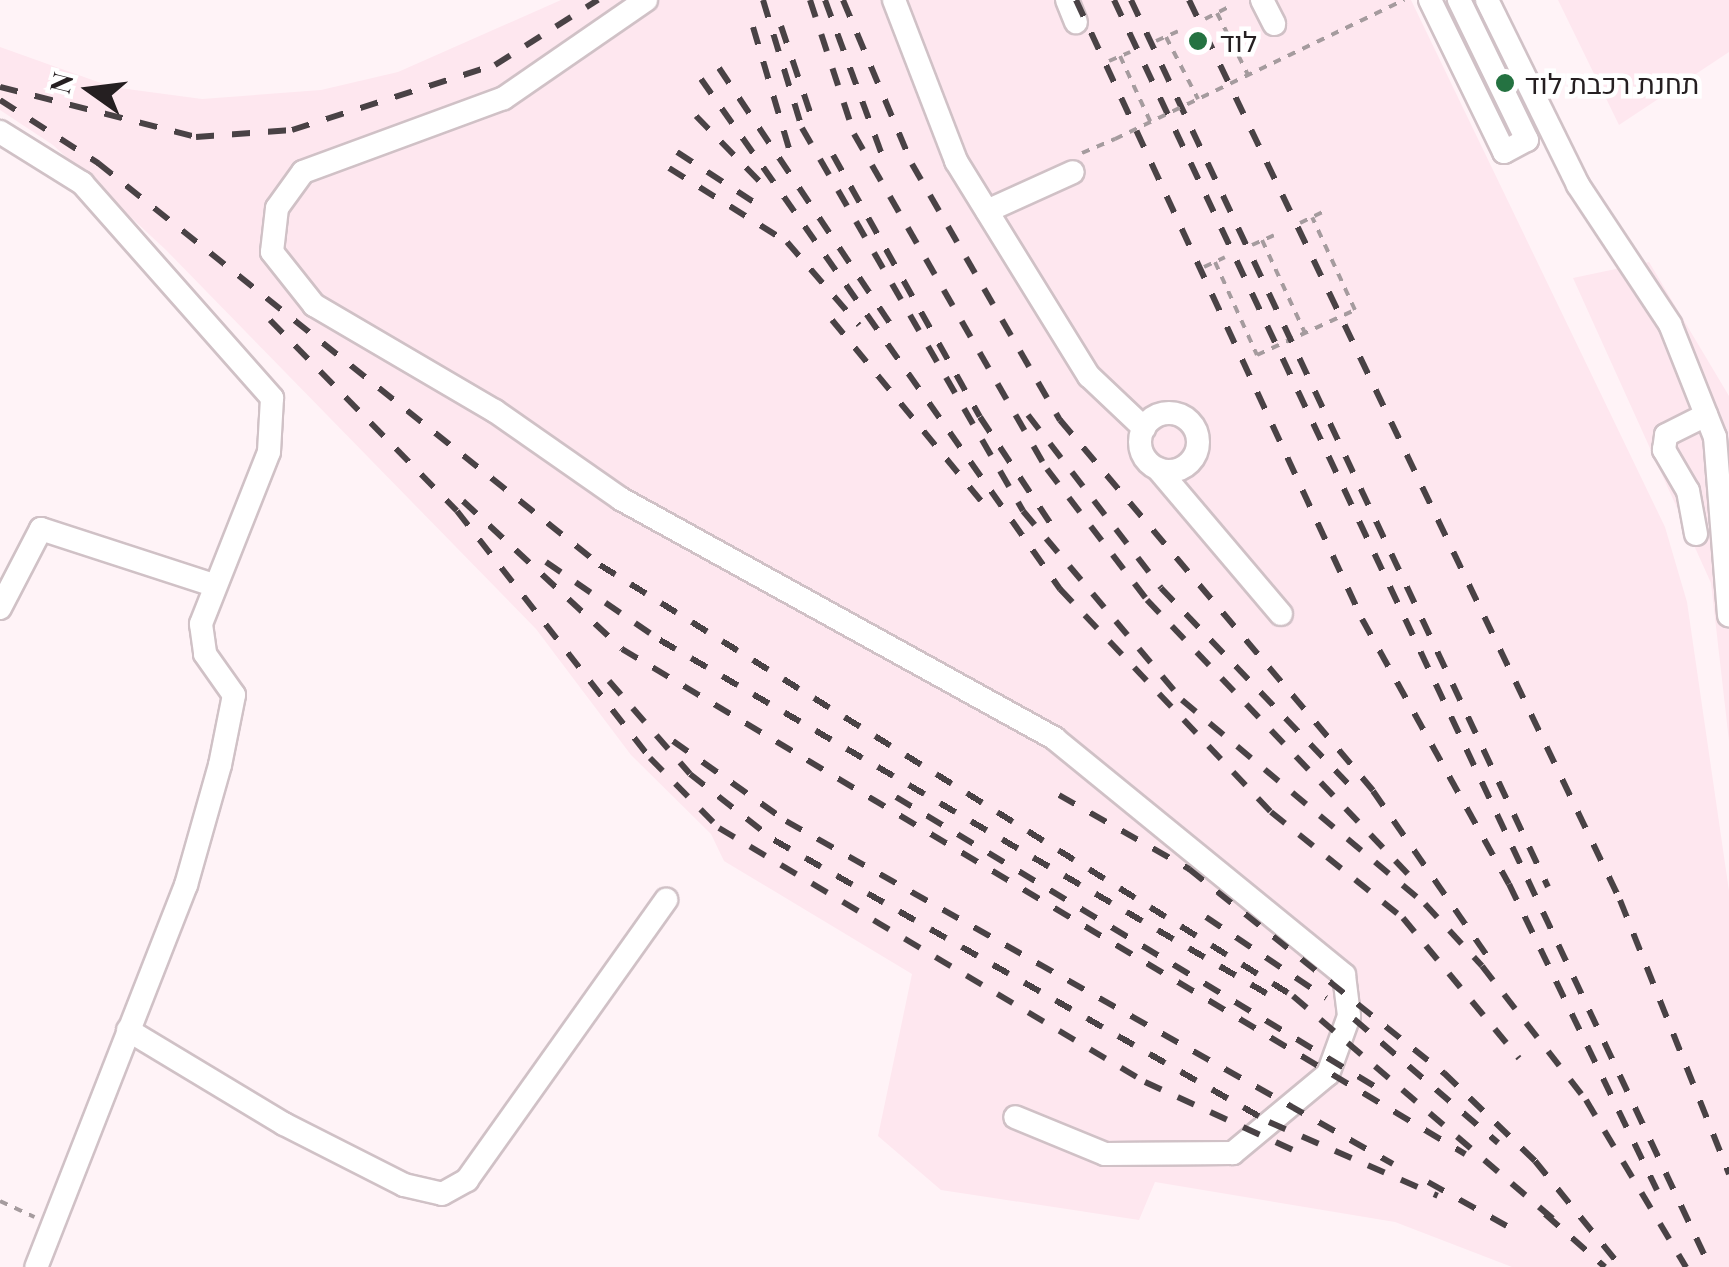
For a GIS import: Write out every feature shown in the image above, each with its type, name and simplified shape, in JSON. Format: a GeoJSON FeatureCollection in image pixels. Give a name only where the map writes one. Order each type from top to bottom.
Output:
{"type":"FeatureCollection","features":[{"type":"Feature","properties":{"kind":"street"},"geometry":{"type":"LineString","coordinates":[[646,0],[504,98],[303,172],[277,208],[272,252],[314,306],[495,412],[621,499],[1055,740],[1344,975],[1349,1016],[1328,1074],[1233,1153],[1105,1154],[1015,1116]]}},
{"type":"Feature","properties":{"kind":"street"},"geometry":{"type":"LineString","coordinates":[[894,0],[956,161],[1089,376],[1144,428]]}},
{"type":"Feature","properties":{"kind":"street"},"geometry":{"type":"LineString","coordinates":[[1066,0],[1076,22]]}},
{"type":"Feature","properties":{"kind":"street"},"geometry":{"type":"LineString","coordinates":[[1262,0],[1274,24]]}},
{"type":"Feature","properties":{"kind":"street"},"geometry":{"type":"LineString","coordinates":[[1433,0],[1504,152],[1528,140],[1459,0]]}},
{"type":"Feature","properties":{"kind":"street"},"geometry":{"type":"LineString","coordinates":[[1433,0],[1505,142],[1546,120]]}},
{"type":"Feature","properties":{"kind":"street"},"geometry":{"type":"LineString","coordinates":[[1487,0],[1546,120],[1670,324],[1706,415],[1729,615]]}},
{"type":"Feature","properties":{"kind":"street"},"geometry":{"type":"LineString","coordinates":[[0,132],[82,183],[272,398],[270,452],[210,584],[205,654],[234,695],[186,885],[48,1223],[36,1267]]}},
{"type":"Feature","properties":{"kind":"street"},"geometry":{"type":"LineString","coordinates":[[987,212],[1073,172]]}},
{"type":"Feature","properties":{"kind":"street"},"geometry":{"type":"LineString","coordinates":[[1158,469],[1184,467],[1197,434],[1169,413],[1144,428],[1140,446],[1158,469],[1281,614]]}},
{"type":"Feature","properties":{"kind":"street"},"geometry":{"type":"LineString","coordinates":[[1696,534],[1688,491],[1664,450],[1666,435],[1706,415]]}},
{"type":"Feature","properties":{"kind":"street"},"geometry":{"type":"LineString","coordinates":[[0,608],[41,529],[210,584]]}},
{"type":"Feature","properties":{"kind":"street"},"geometry":{"type":"LineString","coordinates":[[128,1030],[284,1124],[404,1185],[442,1194],[466,1180],[549,1072],[666,900]]}},
{"type":"Feature","properties":{"kind":"path"},"geometry":{"type":"LineString","coordinates":[[1073,172],[1081,154],[1404,0]]}},
{"type":"Feature","properties":{"kind":"path"},"geometry":{"type":"LineString","coordinates":[[1205,18],[1229,7]]}},
{"type":"Feature","properties":{"kind":"path"},"geometry":{"type":"LineString","coordinates":[[1217,13],[1248,75]]}},
{"type":"Feature","properties":{"kind":"path"},"geometry":{"type":"LineString","coordinates":[[1156,42],[1178,31]]}},
{"type":"Feature","properties":{"kind":"path"},"geometry":{"type":"LineString","coordinates":[[1166,36],[1198,98]]}},
{"type":"Feature","properties":{"kind":"path"},"geometry":{"type":"LineString","coordinates":[[1109,62],[1130,52]]}},
{"type":"Feature","properties":{"kind":"path"},"geometry":{"type":"LineString","coordinates":[[1120,56],[1150,122]]}},
{"type":"Feature","properties":{"kind":"path"},"geometry":{"type":"LineString","coordinates":[[1300,223],[1325,211]]}},
{"type":"Feature","properties":{"kind":"path"},"geometry":{"type":"LineString","coordinates":[[1214,262],[1257,355],[1305,333],[1355,310],[1312,217]]}},
{"type":"Feature","properties":{"kind":"path"},"geometry":{"type":"LineString","coordinates":[[1252,245],[1274,235]]}},
{"type":"Feature","properties":{"kind":"path"},"geometry":{"type":"LineString","coordinates":[[1262,240],[1305,333]]}},
{"type":"Feature","properties":{"kind":"path"},"geometry":{"type":"LineString","coordinates":[[1204,267],[1225,257]]}},
{"type":"Feature","properties":{"kind":"path"},"geometry":{"type":"LineString","coordinates":[[0,1201],[48,1223]]}},
{"type":"Feature","properties":{"kind":"shaded area"},"geometry":{"type":"Polygon","coordinates":[[[561,0],[1411,0],[1665,527],[1687,602],[1729,891],[1729,1267],[1512,1267],[1395,1222],[1155,1182],[1139,1220],[941,1190],[878,1136],[912,974],[724,861],[711,834],[631,755],[536,629],[166,250],[53,145],[0,110],[0,47],[112,87],[202,99],[321,90],[398,72],[561,0]]]}},
{"type":"Feature","properties":{"kind":"shaded area"},"geometry":{"type":"Polygon","coordinates":[[[1558,0],[1729,0],[1729,52],[1619,125],[1558,0]]]}},
{"type":"Feature","properties":{"kind":"shaded area"},"geometry":{"type":"Polygon","coordinates":[[[1649,262],[1729,396],[1729,741],[1711,583],[1573,278],[1649,262]]]}},
{"type":"Feature","properties":{"kind":"railway"},"geometry":{"type":"LineString","coordinates":[[0,87],[196,137],[292,130],[495,65],[598,0]]}},
{"type":"Feature","properties":{"kind":"railway"},"geometry":{"type":"LineString","coordinates":[[763,0],[802,128],[1023,511],[1182,700],[1425,904],[1482,966],[1586,1100],[1686,1267]]}},
{"type":"Feature","properties":{"kind":"railway"},"geometry":{"type":"LineString","coordinates":[[810,0],[854,134],[1047,469],[1147,600],[1410,876]]}},
{"type":"Feature","properties":{"kind":"railway"},"geometry":{"type":"LineString","coordinates":[[825,0],[885,163]]}},
{"type":"Feature","properties":{"kind":"railway"},"geometry":{"type":"LineString","coordinates":[[843,0],[912,164],[1060,420],[1373,791],[1490,960]]}},
{"type":"Feature","properties":{"kind":"railway"},"geometry":{"type":"LineString","coordinates":[[1076,0],[1362,619],[1509,884],[1657,1190]]}},
{"type":"Feature","properties":{"kind":"railway"},"geometry":{"type":"LineString","coordinates":[[1114,0],[1710,1267]]}},
{"type":"Feature","properties":{"kind":"railway"},"geometry":{"type":"LineString","coordinates":[[1131,0],[1548,887]]}},
{"type":"Feature","properties":{"kind":"railway"},"geometry":{"type":"LineString","coordinates":[[1189,0],[1620,900],[1729,1174]]}},
{"type":"Feature","properties":{"kind":"railway"},"geometry":{"type":"LineString","coordinates":[[781,26],[811,115]]}},
{"type":"Feature","properties":{"kind":"railway"},"geometry":{"type":"LineString","coordinates":[[753,27],[790,152]]}},
{"type":"Feature","properties":{"kind":"railway"},"geometry":{"type":"LineString","coordinates":[[719,68],[897,334]]}},
{"type":"Feature","properties":{"kind":"railway"},"geometry":{"type":"LineString","coordinates":[[701,79],[1060,589],[1271,812],[1403,918],[1519,1058]]}},
{"type":"Feature","properties":{"kind":"railway"},"geometry":{"type":"LineString","coordinates":[[0,100],[98,163],[600,565],[1293,996],[1554,1220]]}},
{"type":"Feature","properties":{"kind":"railway"},"geometry":{"type":"LineString","coordinates":[[696,116],[765,187]]}},
{"type":"Feature","properties":{"kind":"railway"},"geometry":{"type":"LineString","coordinates":[[677,152],[763,208]]}},
{"type":"Feature","properties":{"kind":"railway"},"geometry":{"type":"LineString","coordinates":[[833,155],[980,417],[1054,529]]}},
{"type":"Feature","properties":{"kind":"railway"},"geometry":{"type":"LineString","coordinates":[[669,168],[787,242],[859,325]]}},
{"type":"Feature","properties":{"kind":"railway"},"geometry":{"type":"LineString","coordinates":[[270,320],[457,511],[650,758],[719,828],[1145,1082],[1308,1157]]}},
{"type":"Feature","properties":{"kind":"railway"},"geometry":{"type":"LineString","coordinates":[[832,320],[981,501]]}},
{"type":"Feature","properties":{"kind":"railway"},"geometry":{"type":"LineString","coordinates":[[1028,415],[1161,588],[1359,795]]}},
{"type":"Feature","properties":{"kind":"railway"},"geometry":{"type":"LineString","coordinates":[[463,501],[622,649],[1465,1154]]}},
{"type":"Feature","properties":{"kind":"railway"},"geometry":{"type":"LineString","coordinates":[[546,562],[660,640],[1271,996]]}},
{"type":"Feature","properties":{"kind":"railway"},"geometry":{"type":"LineString","coordinates":[[609,681],[690,774],[774,840],[1269,1122],[1438,1196]]}},
{"type":"Feature","properties":{"kind":"railway"},"geometry":{"type":"LineString","coordinates":[[673,741],[786,821],[1393,1164]]}},
{"type":"Feature","properties":{"kind":"railway"},"geometry":{"type":"LineString","coordinates":[[1059,795],[1189,869],[1444,1073],[1535,1161],[1621,1267]]}},
{"type":"Feature","properties":{"kind":"railway"},"geometry":{"type":"LineString","coordinates":[[896,797],[1384,1092]]}},
{"type":"Feature","properties":{"kind":"railway"},"geometry":{"type":"LineString","coordinates":[[1206,917],[1326,998]]}},
{"type":"Feature","properties":{"kind":"railway"},"geometry":{"type":"LineString","coordinates":[[1354,1019],[1498,1143]]}},
{"type":"Feature","properties":{"kind":"railway"},"geometry":{"type":"LineString","coordinates":[[1428,1182],[1507,1226]]}},
{"type":"Feature","properties":{"kind":"railway"},"geometry":{"type":"LineString","coordinates":[[1545,1214],[1605,1267]]}},
{"type":"Feature","properties":{"kind":"place","name":"לוד"},"geometry":{"type":"Point","coordinates":[1198,41]}},
{"type":"Feature","properties":{"kind":"place","name":"תחנת רכבת לוד"},"geometry":{"type":"Point","coordinates":[1505,83]}}]}
